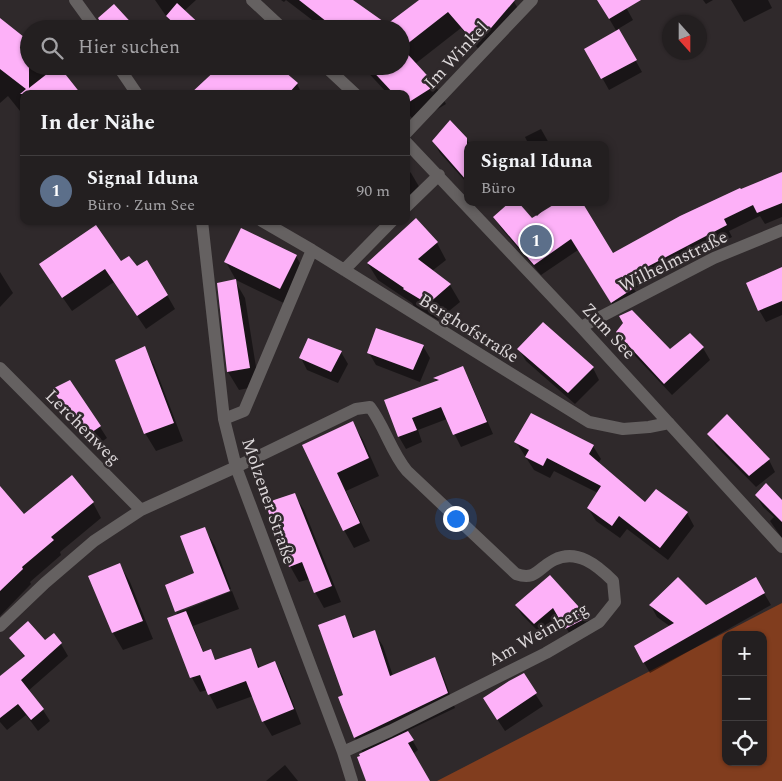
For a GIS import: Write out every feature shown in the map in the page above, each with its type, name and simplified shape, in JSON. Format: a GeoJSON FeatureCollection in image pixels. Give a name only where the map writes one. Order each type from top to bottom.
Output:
{"type":"FeatureCollection","features":[{"type":"Feature","properties":{"kind":"street"},"geometry":{"type":"LineString","coordinates":[[76,0],[90,20]]}},
{"type":"Feature","properties":{"kind":"street"},"geometry":{"type":"LineString","coordinates":[[252,0],[273,20]]}},
{"type":"Feature","properties":{"kind":"street","name":"Im Winkel"},"geometry":{"type":"LineString","coordinates":[[410,129],[532,0]]}},
{"type":"Feature","properties":{"kind":"street"},"geometry":{"type":"LineString","coordinates":[[124,75],[134,90]]}},
{"type":"Feature","properties":{"kind":"street"},"geometry":{"type":"LineString","coordinates":[[335,75],[351,90]]}},
{"type":"Feature","properties":{"kind":"street","name":"Zum See"},"geometry":{"type":"LineString","coordinates":[[410,146],[464,202]]}},
{"type":"Feature","properties":{"kind":"street"},"geometry":{"type":"LineString","coordinates":[[410,203],[439,175]]}},
{"type":"Feature","properties":{"kind":"street","name":"Zum See"},"geometry":{"type":"LineString","coordinates":[[468,206],[782,547]]}},
{"type":"Feature","properties":{"kind":"street","name":"Molzener Straße"},"geometry":{"type":"LineString","coordinates":[[202,225],[224,419],[236,467],[352,781]]}},
{"type":"Feature","properties":{"kind":"street","name":"Berghofstraße"},"geometry":{"type":"LineString","coordinates":[[269,225],[589,422],[623,429],[669,423]]}},
{"type":"Feature","properties":{"kind":"street"},"geometry":{"type":"LineString","coordinates":[[344,270],[388,225]]}},
{"type":"Feature","properties":{"kind":"street","name":"Wilhelmstraße"},"geometry":{"type":"LineString","coordinates":[[581,327],[714,258],[782,230]]}},
{"type":"Feature","properties":{"kind":"street"},"geometry":{"type":"LineString","coordinates":[[224,419],[244,411],[312,250]]}},
{"type":"Feature","properties":{"kind":"street","name":"Lerchenweg"},"geometry":{"type":"LineString","coordinates":[[0,368],[141,510]]}},
{"type":"Feature","properties":{"kind":"street","name":"Am Weinberg"},"geometry":{"type":"LineString","coordinates":[[236,467],[356,409],[370,407],[377,415],[398,460],[407,471],[516,574],[526,577],[537,573],[554,560],[574,556],[600,568],[613,581],[615,602],[599,622],[529,662],[390,731],[342,752]]}},
{"type":"Feature","properties":{"kind":"street"},"geometry":{"type":"LineString","coordinates":[[0,626],[94,540],[141,510],[236,467]]}},
{"type":"Feature","properties":{"kind":"shaded area"},"geometry":{"type":"Polygon","coordinates":[[[782,603],[782,781],[437,781],[722,634],[722,766],[767,766],[767,631],[728,631],[782,603]]]}},
{"type":"Feature","properties":{"kind":"building"},"geometry":{"type":"Polygon","coordinates":[[[299,0],[353,0],[381,20],[325,20],[299,0]]]}},
{"type":"Feature","properties":{"kind":"building"},"geometry":{"type":"Polygon","coordinates":[[[419,0],[515,0],[491,28],[474,42],[448,12],[410,42],[410,20],[392,20],[419,0]]]}},
{"type":"Feature","properties":{"kind":"building"},"geometry":{"type":"Polygon","coordinates":[[[597,0],[641,0],[609,19],[597,0]]]}},
{"type":"Feature","properties":{"kind":"building"},"geometry":{"type":"Polygon","coordinates":[[[177,3],[195,20],[170,20],[166,16],[177,3]]]}},
{"type":"Feature","properties":{"kind":"building"},"geometry":{"type":"Polygon","coordinates":[[[114,4],[129,20],[99,20],[98,18],[114,4]]]}},
{"type":"Feature","properties":{"kind":"building"},"geometry":{"type":"Polygon","coordinates":[[[0,18],[20,34],[20,75],[29,75],[29,88],[46,75],[66,75],[78,90],[25,90],[26,89],[0,69],[0,18]]]}},
{"type":"Feature","properties":{"kind":"building"},"geometry":{"type":"Polygon","coordinates":[[[619,29],[637,60],[601,79],[584,49],[619,29]]]}},
{"type":"Feature","properties":{"kind":"building"},"geometry":{"type":"Polygon","coordinates":[[[410,57],[436,85],[410,101],[410,90],[390,90],[376,75],[410,75],[410,57]]]}},
{"type":"Feature","properties":{"kind":"building"},"geometry":{"type":"Polygon","coordinates":[[[210,75],[289,75],[298,83],[292,90],[194,90],[210,75]]]}},
{"type":"Feature","properties":{"kind":"building"},"geometry":{"type":"Polygon","coordinates":[[[450,120],[467,138],[467,141],[464,141],[464,178],[432,141],[450,120]]]}},
{"type":"Feature","properties":{"kind":"building"},"geometry":{"type":"Polygon","coordinates":[[[782,172],[782,203],[757,213],[753,205],[724,219],[727,225],[628,277],[634,288],[611,303],[571,239],[534,265],[493,217],[505,206],[522,206],[532,218],[552,206],[584,206],[613,253],[680,216],[782,172]]]}},
{"type":"Feature","properties":{"kind":"building"},"geometry":{"type":"Polygon","coordinates":[[[416,218],[438,242],[418,259],[451,284],[428,304],[367,263],[416,218]]]}},
{"type":"Feature","properties":{"kind":"building"},"geometry":{"type":"Polygon","coordinates":[[[96,225],[121,261],[129,256],[137,266],[147,260],[168,295],[137,316],[105,269],[62,298],[39,264],[96,225]]]}},
{"type":"Feature","properties":{"kind":"building"},"geometry":{"type":"Polygon","coordinates":[[[241,228],[297,255],[280,289],[224,262],[241,228]]]}},
{"type":"Feature","properties":{"kind":"building"},"geometry":{"type":"Polygon","coordinates":[[[782,267],[782,301],[758,311],[746,283],[782,267]]]}},
{"type":"Feature","properties":{"kind":"building"},"geometry":{"type":"Polygon","coordinates":[[[236,279],[250,368],[227,372],[217,283],[236,279]]]}},
{"type":"Feature","properties":{"kind":"building"},"geometry":{"type":"Polygon","coordinates":[[[632,310],[670,349],[690,333],[704,347],[664,384],[616,332],[623,323],[619,316],[632,310]]]}},
{"type":"Feature","properties":{"kind":"building"},"geometry":{"type":"Polygon","coordinates":[[[543,322],[594,367],[568,393],[517,349],[543,322]]]}},
{"type":"Feature","properties":{"kind":"building"},"geometry":{"type":"Polygon","coordinates":[[[376,328],[424,345],[413,370],[367,353],[376,328]]]}},
{"type":"Feature","properties":{"kind":"building"},"geometry":{"type":"Polygon","coordinates":[[[308,338],[342,351],[331,372],[299,358],[308,338]]]}},
{"type":"Feature","properties":{"kind":"building"},"geometry":{"type":"Polygon","coordinates":[[[145,346],[174,423],[144,434],[115,360],[145,346]]]}},
{"type":"Feature","properties":{"kind":"building"},"geometry":{"type":"Polygon","coordinates":[[[463,366],[487,422],[453,435],[441,407],[412,418],[417,430],[398,437],[384,400],[439,380],[433,378],[463,366]]]}},
{"type":"Feature","properties":{"kind":"building"},"geometry":{"type":"Polygon","coordinates":[[[70,380],[101,426],[85,437],[52,389],[70,380]]]}},
{"type":"Feature","properties":{"kind":"building"},"geometry":{"type":"Polygon","coordinates":[[[531,413],[594,445],[589,454],[645,502],[656,489],[688,512],[660,548],[619,516],[612,526],[587,508],[601,486],[547,458],[543,466],[525,457],[529,450],[514,442],[531,413]]]}},
{"type":"Feature","properties":{"kind":"building"},"geometry":{"type":"Polygon","coordinates":[[[727,414],[770,459],[749,476],[707,434],[727,414]]]}},
{"type":"Feature","properties":{"kind":"building"},"geometry":{"type":"Polygon","coordinates":[[[353,421],[369,458],[337,473],[360,523],[343,531],[302,445],[353,421]]]}},
{"type":"Feature","properties":{"kind":"building"},"geometry":{"type":"Polygon","coordinates":[[[72,475],[94,502],[51,537],[54,540],[22,567],[23,569],[0,591],[0,486],[24,514],[72,475]]]}},
{"type":"Feature","properties":{"kind":"building"},"geometry":{"type":"Polygon","coordinates":[[[766,483],[782,500],[782,522],[755,495],[766,483]]]}},
{"type":"Feature","properties":{"kind":"building"},"geometry":{"type":"Polygon","coordinates":[[[295,493],[332,586],[314,593],[302,562],[289,567],[265,503],[295,493]]]}},
{"type":"Feature","properties":{"kind":"building"},"geometry":{"type":"Polygon","coordinates":[[[205,527],[230,591],[175,612],[165,585],[194,573],[180,536],[205,527]]]}},
{"type":"Feature","properties":{"kind":"building"},"geometry":{"type":"Polygon","coordinates":[[[120,563],[143,621],[112,633],[88,576],[120,563]]]}},
{"type":"Feature","properties":{"kind":"building"},"geometry":{"type":"Polygon","coordinates":[[[550,575],[588,617],[565,629],[553,608],[534,624],[515,605],[550,575]]]}},
{"type":"Feature","properties":{"kind":"building"},"geometry":{"type":"Polygon","coordinates":[[[678,577],[706,605],[756,577],[765,593],[643,663],[634,646],[674,623],[649,605],[678,577]]]}},
{"type":"Feature","properties":{"kind":"building"},"geometry":{"type":"Polygon","coordinates":[[[186,611],[203,652],[211,649],[215,660],[251,648],[258,668],[275,661],[294,709],[262,722],[246,681],[208,695],[200,675],[190,678],[167,618],[186,611]]]}},
{"type":"Feature","properties":{"kind":"building"},"geometry":{"type":"Polygon","coordinates":[[[345,615],[353,638],[375,630],[390,676],[435,657],[448,693],[354,738],[338,697],[343,695],[318,625],[345,615]]]}},
{"type":"Feature","properties":{"kind":"building"},"geometry":{"type":"Polygon","coordinates":[[[28,621],[45,640],[54,633],[62,643],[21,680],[44,709],[31,720],[18,704],[0,718],[0,676],[25,656],[9,638],[28,621]]]}},
{"type":"Feature","properties":{"kind":"building"},"geometry":{"type":"Polygon","coordinates":[[[524,673],[537,693],[497,720],[483,698],[524,673]]]}},
{"type":"Feature","properties":{"kind":"building"},"geometry":{"type":"Polygon","coordinates":[[[408,731],[414,740],[408,743],[430,781],[366,781],[357,757],[360,756],[359,754],[408,731]]]}},
{"type":"Feature","properties":{"kind":"place","name":"Signal Iduna"},"geometry":{"type":"Point","coordinates":[536,241]}}]}
